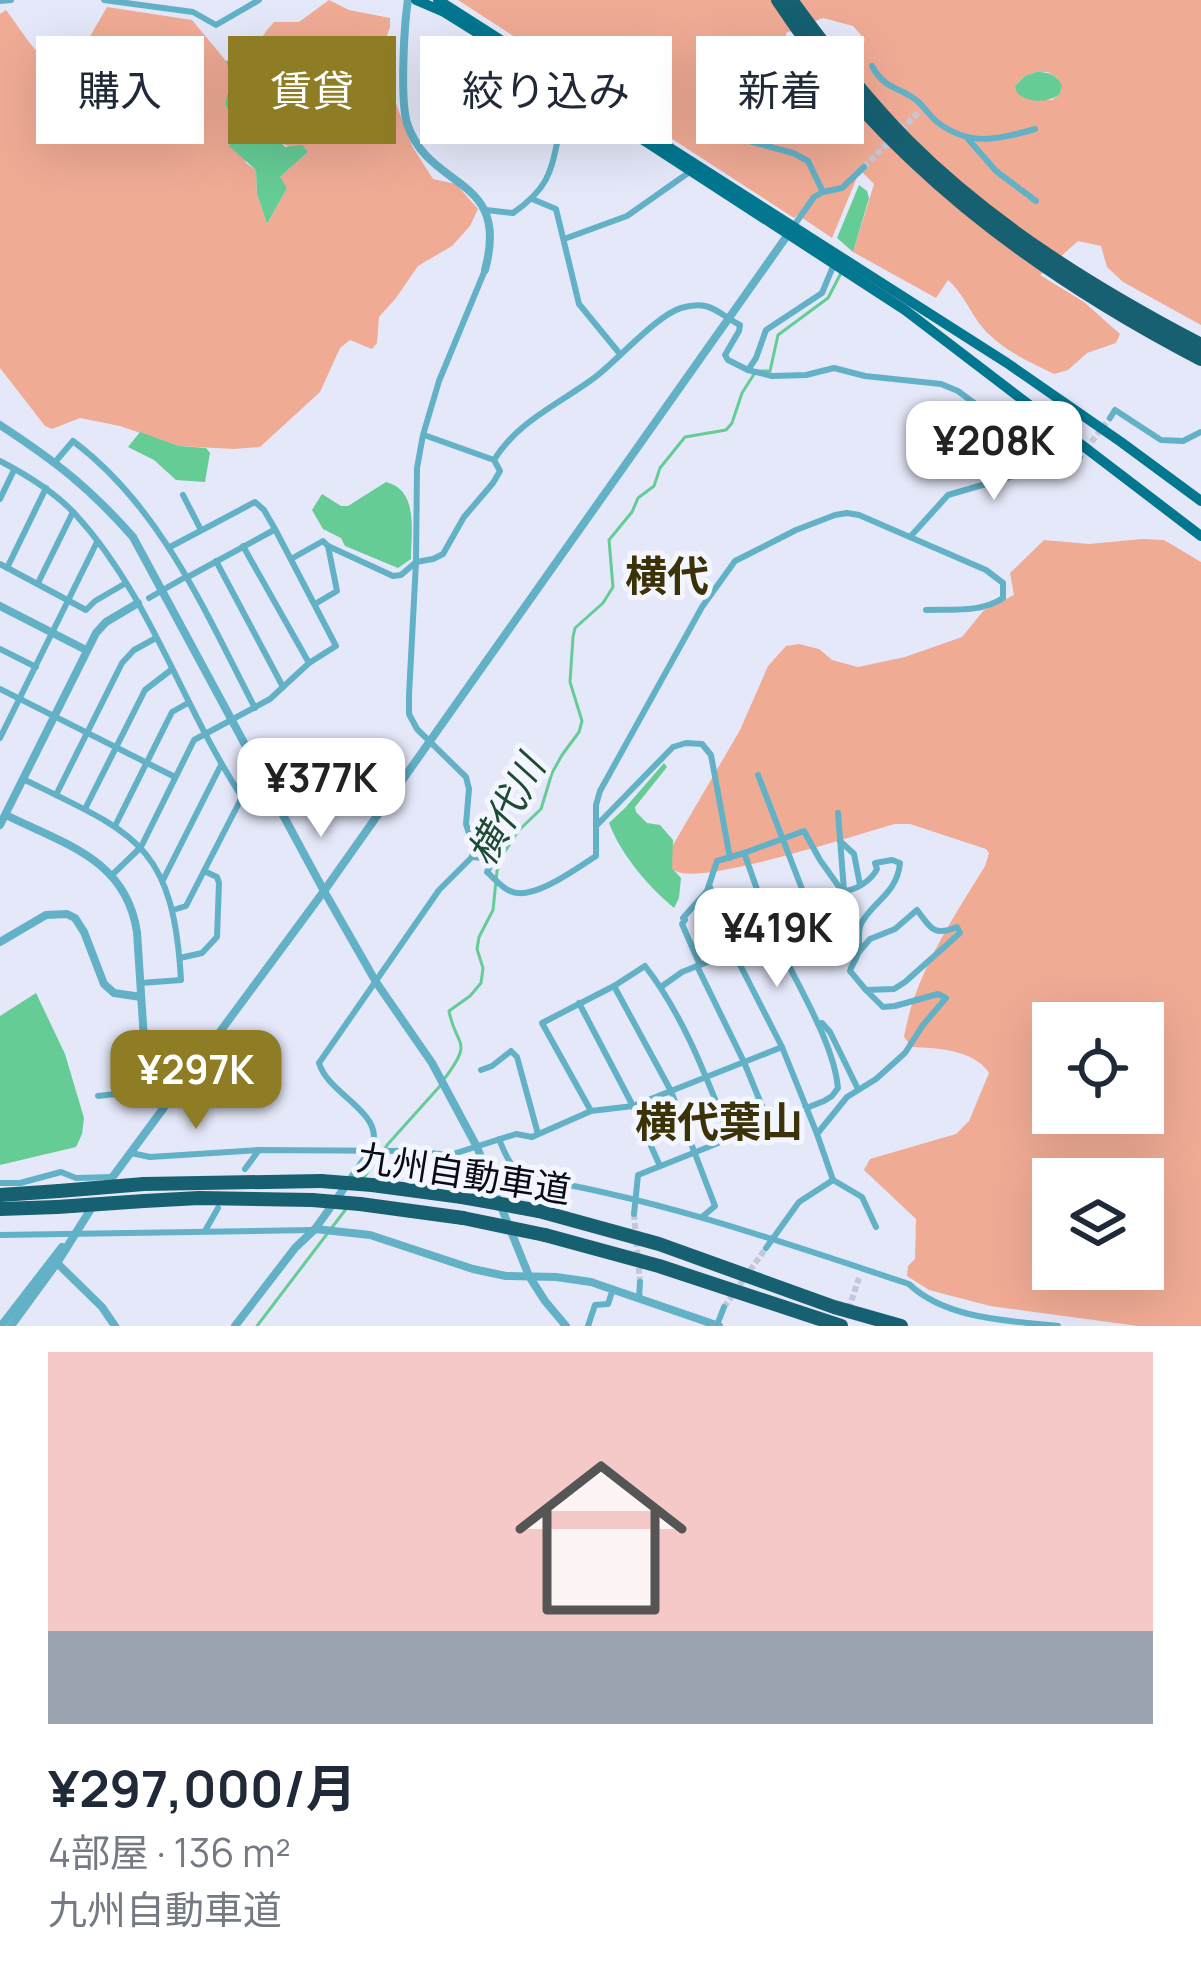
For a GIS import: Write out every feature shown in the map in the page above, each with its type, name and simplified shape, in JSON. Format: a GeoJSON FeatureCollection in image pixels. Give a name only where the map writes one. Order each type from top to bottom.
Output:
{"type":"FeatureCollection","features":[{"type":"Feature","properties":{"kind":"highway"},"geometry":{"type":"LineString","coordinates":[[778,0],[808,36]]}},
{"type":"Feature","properties":{"kind":"highway"},"geometry":{"type":"LineString","coordinates":[[791,0],[814,36]]}},
{"type":"Feature","properties":{"kind":"highway"},"geometry":{"type":"LineString","coordinates":[[864,97],[990,214],[1074,273],[1201,345]]}},
{"type":"Feature","properties":{"kind":"highway"},"geometry":{"type":"LineString","coordinates":[[864,104],[901,150],[983,223],[1097,300],[1201,359]]}},
{"type":"Feature","properties":{"kind":"highway","name":"九州自動車道"},"geometry":{"type":"LineString","coordinates":[[0,1209],[144,1184],[321,1181],[372,1185],[539,1211],[658,1244],[902,1326]]}},
{"type":"Feature","properties":{"kind":"highway","name":"九州自動車道"},"geometry":{"type":"LineString","coordinates":[[0,1195],[144,1201],[312,1200],[463,1218],[659,1266],[841,1326]]}},
{"type":"Feature","properties":{"kind":"main road"},"geometry":{"type":"LineString","coordinates":[[412,0],[444,12],[691,171],[1007,363],[1201,501]]}},
{"type":"Feature","properties":{"kind":"main road"},"geometry":{"type":"LineString","coordinates":[[438,0],[905,310],[1201,536]]}},
{"type":"Feature","properties":{"kind":"street"},"geometry":{"type":"LineString","coordinates":[[0,1],[11,0]]}},
{"type":"Feature","properties":{"kind":"street"},"geometry":{"type":"LineString","coordinates":[[104,0],[193,12],[216,25],[259,0]]}},
{"type":"Feature","properties":{"kind":"street"},"geometry":{"type":"LineString","coordinates":[[235,1326],[315,1229],[376,1141],[367,1117],[326,1079],[319,1063],[439,890],[472,857],[466,777],[417,729],[409,714],[417,468],[440,381],[492,241],[485,210],[470,189],[430,161],[406,119],[405,48],[412,0]]}},
{"type":"Feature","properties":{"kind":"street"},"geometry":{"type":"LineString","coordinates":[[872,66],[881,81],[918,101],[922,111],[968,139],[996,171],[1036,201]]}},
{"type":"Feature","properties":{"kind":"street"},"geometry":{"type":"LineString","coordinates":[[968,139],[998,139],[1035,129]]}},
{"type":"Feature","properties":{"kind":"street"},"geometry":{"type":"LineString","coordinates":[[485,210],[514,213],[532,199],[551,174],[557,144]]}},
{"type":"Feature","properties":{"kind":"street"},"geometry":{"type":"LineString","coordinates":[[760,144],[808,161],[824,192]]}},
{"type":"Feature","properties":{"kind":"street"},"geometry":{"type":"LineString","coordinates":[[2,1326],[324,891],[814,197],[842,188],[864,167]]}},
{"type":"Feature","properties":{"kind":"street"},"geometry":{"type":"LineString","coordinates":[[564,239],[626,216],[691,171]]}},
{"type":"Feature","properties":{"kind":"street"},"geometry":{"type":"LineString","coordinates":[[532,199],[556,208],[579,304],[620,354]]}},
{"type":"Feature","properties":{"kind":"street"},"geometry":{"type":"LineString","coordinates":[[748,370],[766,330],[812,302],[832,269]]}},
{"type":"Feature","properties":{"kind":"street"},"geometry":{"type":"LineString","coordinates":[[494,460],[534,416],[597,376],[678,308],[710,305],[740,325],[725,355],[748,370],[782,376],[834,368],[940,384],[958,391],[1066,468],[1080,457]]}},
{"type":"Feature","properties":{"kind":"street"},"geometry":{"type":"LineString","coordinates":[[1110,418],[1115,410],[1161,440],[1183,441],[1201,432]]}},
{"type":"Feature","properties":{"kind":"street"},"geometry":{"type":"LineString","coordinates":[[0,425],[56,461],[97,496],[133,537],[324,891],[376,982],[432,1063],[477,1147],[529,1276],[566,1326]]}},
{"type":"Feature","properties":{"kind":"street"},"geometry":{"type":"LineString","coordinates":[[291,559],[322,541],[393,576],[446,550],[500,471],[494,460],[423,435]]}},
{"type":"Feature","properties":{"kind":"street"},"geometry":{"type":"LineString","coordinates":[[56,461],[73,441],[147,514],[170,547],[255,708]]}},
{"type":"Feature","properties":{"kind":"street"},"geometry":{"type":"LineString","coordinates":[[910,536],[942,499],[964,488],[1030,471],[1038,452]]}},
{"type":"Feature","properties":{"kind":"street"},"geometry":{"type":"LineString","coordinates":[[0,461],[46,488],[97,542],[138,603],[242,797],[186,906],[173,910]]}},
{"type":"Feature","properties":{"kind":"street"},"geometry":{"type":"LineString","coordinates":[[0,499],[15,469]]}},
{"type":"Feature","properties":{"kind":"street"},"geometry":{"type":"LineString","coordinates":[[46,488],[3,566],[86,610],[126,583]]}},
{"type":"Feature","properties":{"kind":"street"},"geometry":{"type":"LineString","coordinates":[[183,495],[201,530]]}},
{"type":"Feature","properties":{"kind":"street"},"geometry":{"type":"LineString","coordinates":[[112,875],[141,848],[194,740],[255,708],[337,646],[275,529],[255,502],[170,547]]}},
{"type":"Feature","properties":{"kind":"street"},"geometry":{"type":"LineString","coordinates":[[38,583],[73,512]]}},
{"type":"Feature","properties":{"kind":"street"},"geometry":{"type":"LineString","coordinates":[[472,857],[494,859],[487,872],[511,892],[530,892],[596,856],[596,798],[702,607],[735,561],[796,530],[847,513],[986,570],[1005,588],[1003,598],[994,604],[926,610]]}},
{"type":"Feature","properties":{"kind":"street"},"geometry":{"type":"LineString","coordinates":[[0,825],[86,650],[106,622],[275,529]]}},
{"type":"Feature","properties":{"kind":"street"},"geometry":{"type":"LineString","coordinates":[[0,738],[97,542]]}},
{"type":"Feature","properties":{"kind":"street"},"geometry":{"type":"LineString","coordinates":[[244,546],[309,663]]}},
{"type":"Feature","properties":{"kind":"street"},"geometry":{"type":"LineString","coordinates":[[315,604],[337,591],[328,546]]}},
{"type":"Feature","properties":{"kind":"street"},"geometry":{"type":"LineString","coordinates":[[216,561],[283,687]]}},
{"type":"Feature","properties":{"kind":"street"},"geometry":{"type":"LineString","coordinates":[[0,606],[86,650]]}},
{"type":"Feature","properties":{"kind":"street"},"geometry":{"type":"LineString","coordinates":[[56,795],[127,656],[156,638]]}},
{"type":"Feature","properties":{"kind":"street"},"geometry":{"type":"LineString","coordinates":[[0,649],[36,667]]}},
{"type":"Feature","properties":{"kind":"street"},"geometry":{"type":"LineString","coordinates":[[85,809],[145,690],[171,670]]}},
{"type":"Feature","properties":{"kind":"street"},"geometry":{"type":"LineString","coordinates":[[0,689],[175,778]]}},
{"type":"Feature","properties":{"kind":"street"},"geometry":{"type":"LineString","coordinates":[[115,826],[172,712],[189,702]]}},
{"type":"Feature","properties":{"kind":"street"},"geometry":{"type":"LineString","coordinates":[[597,825],[673,747],[702,744],[711,755],[730,858]]}},
{"type":"Feature","properties":{"kind":"street"},"geometry":{"type":"LineString","coordinates":[[163,880],[221,764]]}},
{"type":"Feature","properties":{"kind":"street"},"geometry":{"type":"LineString","coordinates":[[661,987],[682,971],[814,920],[758,775]]}},
{"type":"Feature","properties":{"kind":"street"},"geometry":{"type":"LineString","coordinates":[[23,779],[115,826],[141,848],[163,880],[173,910],[181,980],[141,983]]}},
{"type":"Feature","properties":{"kind":"street"},"geometry":{"type":"LineString","coordinates":[[838,813],[844,891]]}},
{"type":"Feature","properties":{"kind":"street"},"geometry":{"type":"LineString","coordinates":[[6,815],[93,858],[126,894],[134,913],[149,1090],[166,1106]]}},
{"type":"Feature","properties":{"kind":"street"},"geometry":{"type":"LineString","coordinates":[[769,1123],[682,924],[706,891],[717,862],[804,831],[844,891]]}},
{"type":"Feature","properties":{"kind":"street"},"geometry":{"type":"LineString","coordinates":[[840,841],[854,854],[860,885]]}},
{"type":"Feature","properties":{"kind":"street"},"geometry":{"type":"LineString","coordinates":[[634,1214],[638,1175],[806,1109],[838,1088],[818,1024],[775,938],[744,853]]}},
{"type":"Feature","properties":{"kind":"street"},"geometry":{"type":"LineString","coordinates":[[844,891],[873,877],[874,863],[900,863],[899,877],[861,922],[859,953]]}},
{"type":"Feature","properties":{"kind":"street"},"geometry":{"type":"LineString","coordinates":[[180,958],[202,953],[217,937],[219,884],[204,871]]}},
{"type":"Feature","properties":{"kind":"street"},"geometry":{"type":"LineString","coordinates":[[708,882],[782,1047],[833,1180],[862,1197],[877,1227]]}},
{"type":"Feature","properties":{"kind":"street"},"geometry":{"type":"LineString","coordinates":[[817,1134],[848,1097],[905,1053],[946,998],[938,994],[883,1007],[866,990],[850,971],[859,953],[870,938],[895,929],[917,910],[933,930],[944,933],[957,927],[960,933],[905,982],[894,989],[866,990]]}},
{"type":"Feature","properties":{"kind":"street"},"geometry":{"type":"LineString","coordinates":[[0,942],[46,915],[67,914],[84,932],[104,984],[114,993],[141,997]]}},
{"type":"Feature","properties":{"kind":"street"},"geometry":{"type":"LineString","coordinates":[[591,1112],[542,1023],[645,967],[661,987],[730,1137]]}},
{"type":"Feature","properties":{"kind":"street"},"geometry":{"type":"LineString","coordinates":[[614,986],[671,1091],[695,1152],[715,1206],[702,1217]]}},
{"type":"Feature","properties":{"kind":"street"},"geometry":{"type":"LineString","coordinates":[[579,1003],[660,1166]]}},
{"type":"Feature","properties":{"kind":"street"},"geometry":{"type":"LineString","coordinates":[[818,1024],[830,1032],[858,1089]]}},
{"type":"Feature","properties":{"kind":"street"},"geometry":{"type":"LineString","coordinates":[[130,1153],[150,1157],[259,1150],[410,1151],[450,1156],[516,1135],[532,1137],[591,1112],[633,1106],[782,1047]]}},
{"type":"Feature","properties":{"kind":"street"},"geometry":{"type":"LineString","coordinates":[[481,1070],[511,1051],[517,1057],[538,1134]]}},
{"type":"Feature","properties":{"kind":"street"},"geometry":{"type":"LineString","coordinates":[[98,1096],[149,1090]]}},
{"type":"Feature","properties":{"kind":"street"},"geometry":{"type":"LineString","coordinates":[[499,1139],[524,1178],[584,1187],[702,1217],[910,1285],[923,1298],[972,1314],[1058,1326]]}},
{"type":"Feature","properties":{"kind":"street"},"geometry":{"type":"LineString","coordinates":[[245,1169],[259,1150]]}},
{"type":"Feature","properties":{"kind":"street"},"geometry":{"type":"LineString","coordinates":[[0,1183],[61,1172],[76,1178],[112,1177]]}},
{"type":"Feature","properties":{"kind":"street"},"geometry":{"type":"LineString","coordinates":[[766,1248],[799,1202],[833,1180]]}},
{"type":"Feature","properties":{"kind":"street"},"geometry":{"type":"LineString","coordinates":[[205,1231],[218,1208]]}},
{"type":"Feature","properties":{"kind":"street"},"geometry":{"type":"LineString","coordinates":[[0,1235],[315,1229],[370,1235],[506,1276],[573,1280],[613,1289],[717,1326],[724,1307]]}},
{"type":"Feature","properties":{"kind":"street"},"geometry":{"type":"LineString","coordinates":[[11,1326],[54,1261]]}},
{"type":"Feature","properties":{"kind":"street"},"geometry":{"type":"LineString","coordinates":[[54,1261],[115,1326]]}},
{"type":"Feature","properties":{"kind":"street"},"geometry":{"type":"LineString","coordinates":[[859,1278],[862,1268]]}},
{"type":"Feature","properties":{"kind":"street"},"geometry":{"type":"LineString","coordinates":[[639,1298],[640,1282]]}},
{"type":"Feature","properties":{"kind":"street"},"geometry":{"type":"LineString","coordinates":[[588,1326],[596,1305],[608,1304],[613,1289]]}},
{"type":"Feature","properties":{"kind":"shaded area"},"geometry":{"type":"Polygon","coordinates":[[[329,0],[349,10],[390,18],[390,27],[387,36],[263,36],[274,22],[299,22],[329,0]]]}},
{"type":"Feature","properties":{"kind":"shaded area"},"geometry":{"type":"Polygon","coordinates":[[[458,0],[1201,0],[1201,325],[1123,282],[1107,267],[1101,246],[1078,241],[1040,275],[1084,302],[1120,334],[1116,343],[1087,353],[1068,370],[1054,374],[990,335],[948,280],[936,298],[853,252],[874,184],[860,170],[832,238],[798,215],[794,218],[672,139],[672,36],[513,36],[458,0]],[[1048,72],[1025,76],[1015,86],[1031,100],[1052,100],[1059,95],[1058,79],[1048,72]]]}},
{"type":"Feature","properties":{"kind":"shaded area"},"geometry":{"type":"Polygon","coordinates":[[[107,7],[192,20],[226,61],[228,144],[241,144],[246,163],[256,170],[257,194],[267,224],[287,188],[279,178],[308,152],[284,144],[396,144],[396,103],[412,146],[433,179],[456,184],[478,209],[452,246],[418,266],[379,317],[377,343],[372,349],[350,340],[340,348],[320,392],[260,447],[179,446],[80,418],[52,429],[45,426],[0,368],[0,14],[6,10],[36,50],[36,144],[204,144],[204,36],[90,36],[107,7]]]}},
{"type":"Feature","properties":{"kind":"shaded area"},"geometry":{"type":"Polygon","coordinates":[[[1036,72],[1057,78],[1062,85],[1059,95],[1038,101],[1017,93],[1015,86],[1036,72]]]}},
{"type":"Feature","properties":{"kind":"shaded area"},"geometry":{"type":"Polygon","coordinates":[[[302,145],[308,152],[280,177],[287,188],[267,224],[257,194],[256,170],[229,146],[302,145]]]}},
{"type":"Feature","properties":{"kind":"shaded area"},"geometry":{"type":"Polygon","coordinates":[[[859,185],[869,198],[853,252],[837,238],[859,185]]]}},
{"type":"Feature","properties":{"kind":"shaded area"},"geometry":{"type":"Polygon","coordinates":[[[140,432],[179,446],[206,448],[210,453],[205,482],[176,480],[154,460],[128,447],[140,432]]]}},
{"type":"Feature","properties":{"kind":"shaded area"},"geometry":{"type":"Polygon","coordinates":[[[386,482],[404,494],[411,513],[411,559],[398,568],[345,546],[341,538],[323,529],[312,510],[322,494],[348,506],[386,482]]]}},
{"type":"Feature","properties":{"kind":"shaded area"},"geometry":{"type":"Polygon","coordinates":[[[1044,540],[1089,544],[1164,540],[1201,562],[1201,1326],[1138,1326],[990,1306],[929,1290],[907,1276],[915,1259],[916,1219],[864,1170],[870,1159],[956,1134],[969,1121],[989,1073],[975,1059],[912,1047],[904,1037],[926,969],[985,866],[986,849],[910,824],[895,824],[719,871],[678,872],[666,857],[740,730],[768,666],[786,646],[819,649],[832,660],[858,667],[962,637],[984,610],[1014,595],[1010,573],[1044,540]]]}},
{"type":"Feature","properties":{"kind":"shaded area"},"geometry":{"type":"Polygon","coordinates":[[[664,763],[667,767],[635,807],[647,823],[660,825],[673,840],[672,868],[681,878],[674,908],[636,869],[609,823],[664,763]]]}},
{"type":"Feature","properties":{"kind":"shaded area"},"geometry":{"type":"Polygon","coordinates":[[[36,993],[65,1054],[84,1118],[82,1134],[76,1147],[0,1165],[0,1016],[36,993]]]}},
{"type":"Feature","properties":{"kind":"waterway","name":"横代川"},"geometry":{"type":"LineString","coordinates":[[445,1078],[461,1049],[449,1011],[481,983],[483,968],[477,949],[493,910],[502,856],[518,831],[541,809],[552,773],[579,732],[582,721],[570,682],[573,637],[575,628],[613,587],[609,540],[638,498],[654,486],[660,468],[685,437],[726,430],[756,371],[770,371],[778,335],[828,298],[841,273]]}},
{"type":"Feature","properties":{"kind":"waterway","name":"横代川"},"geometry":{"type":"LineString","coordinates":[[362,1180],[440,1086]]}},
{"type":"Feature","properties":{"kind":"waterway","name":"横代川"},"geometry":{"type":"LineString","coordinates":[[257,1326],[346,1209]]}},
{"type":"Feature","properties":{"kind":"tunnel"},"geometry":{"type":"LineString","coordinates":[[901,130],[920,111]]}},
{"type":"Feature","properties":{"kind":"tunnel"},"geometry":{"type":"LineString","coordinates":[[864,167],[892,139]]}},
{"type":"Feature","properties":{"kind":"tunnel"},"geometry":{"type":"LineString","coordinates":[[1086,449],[1110,418]]}},
{"type":"Feature","properties":{"kind":"tunnel"},"geometry":{"type":"LineString","coordinates":[[634,1214],[640,1282]]}},
{"type":"Feature","properties":{"kind":"tunnel"},"geometry":{"type":"LineString","coordinates":[[724,1307],[766,1248]]}},
{"type":"Feature","properties":{"kind":"tunnel"},"geometry":{"type":"LineString","coordinates":[[843,1326],[859,1278]]}},
{"type":"Feature","properties":{"kind":"district","name":"横代"},"geometry":{"type":"Point","coordinates":[667,575]}},
{"type":"Feature","properties":{"kind":"district","name":"横代葉山"},"geometry":{"type":"Point","coordinates":[719,1121]}}]}
